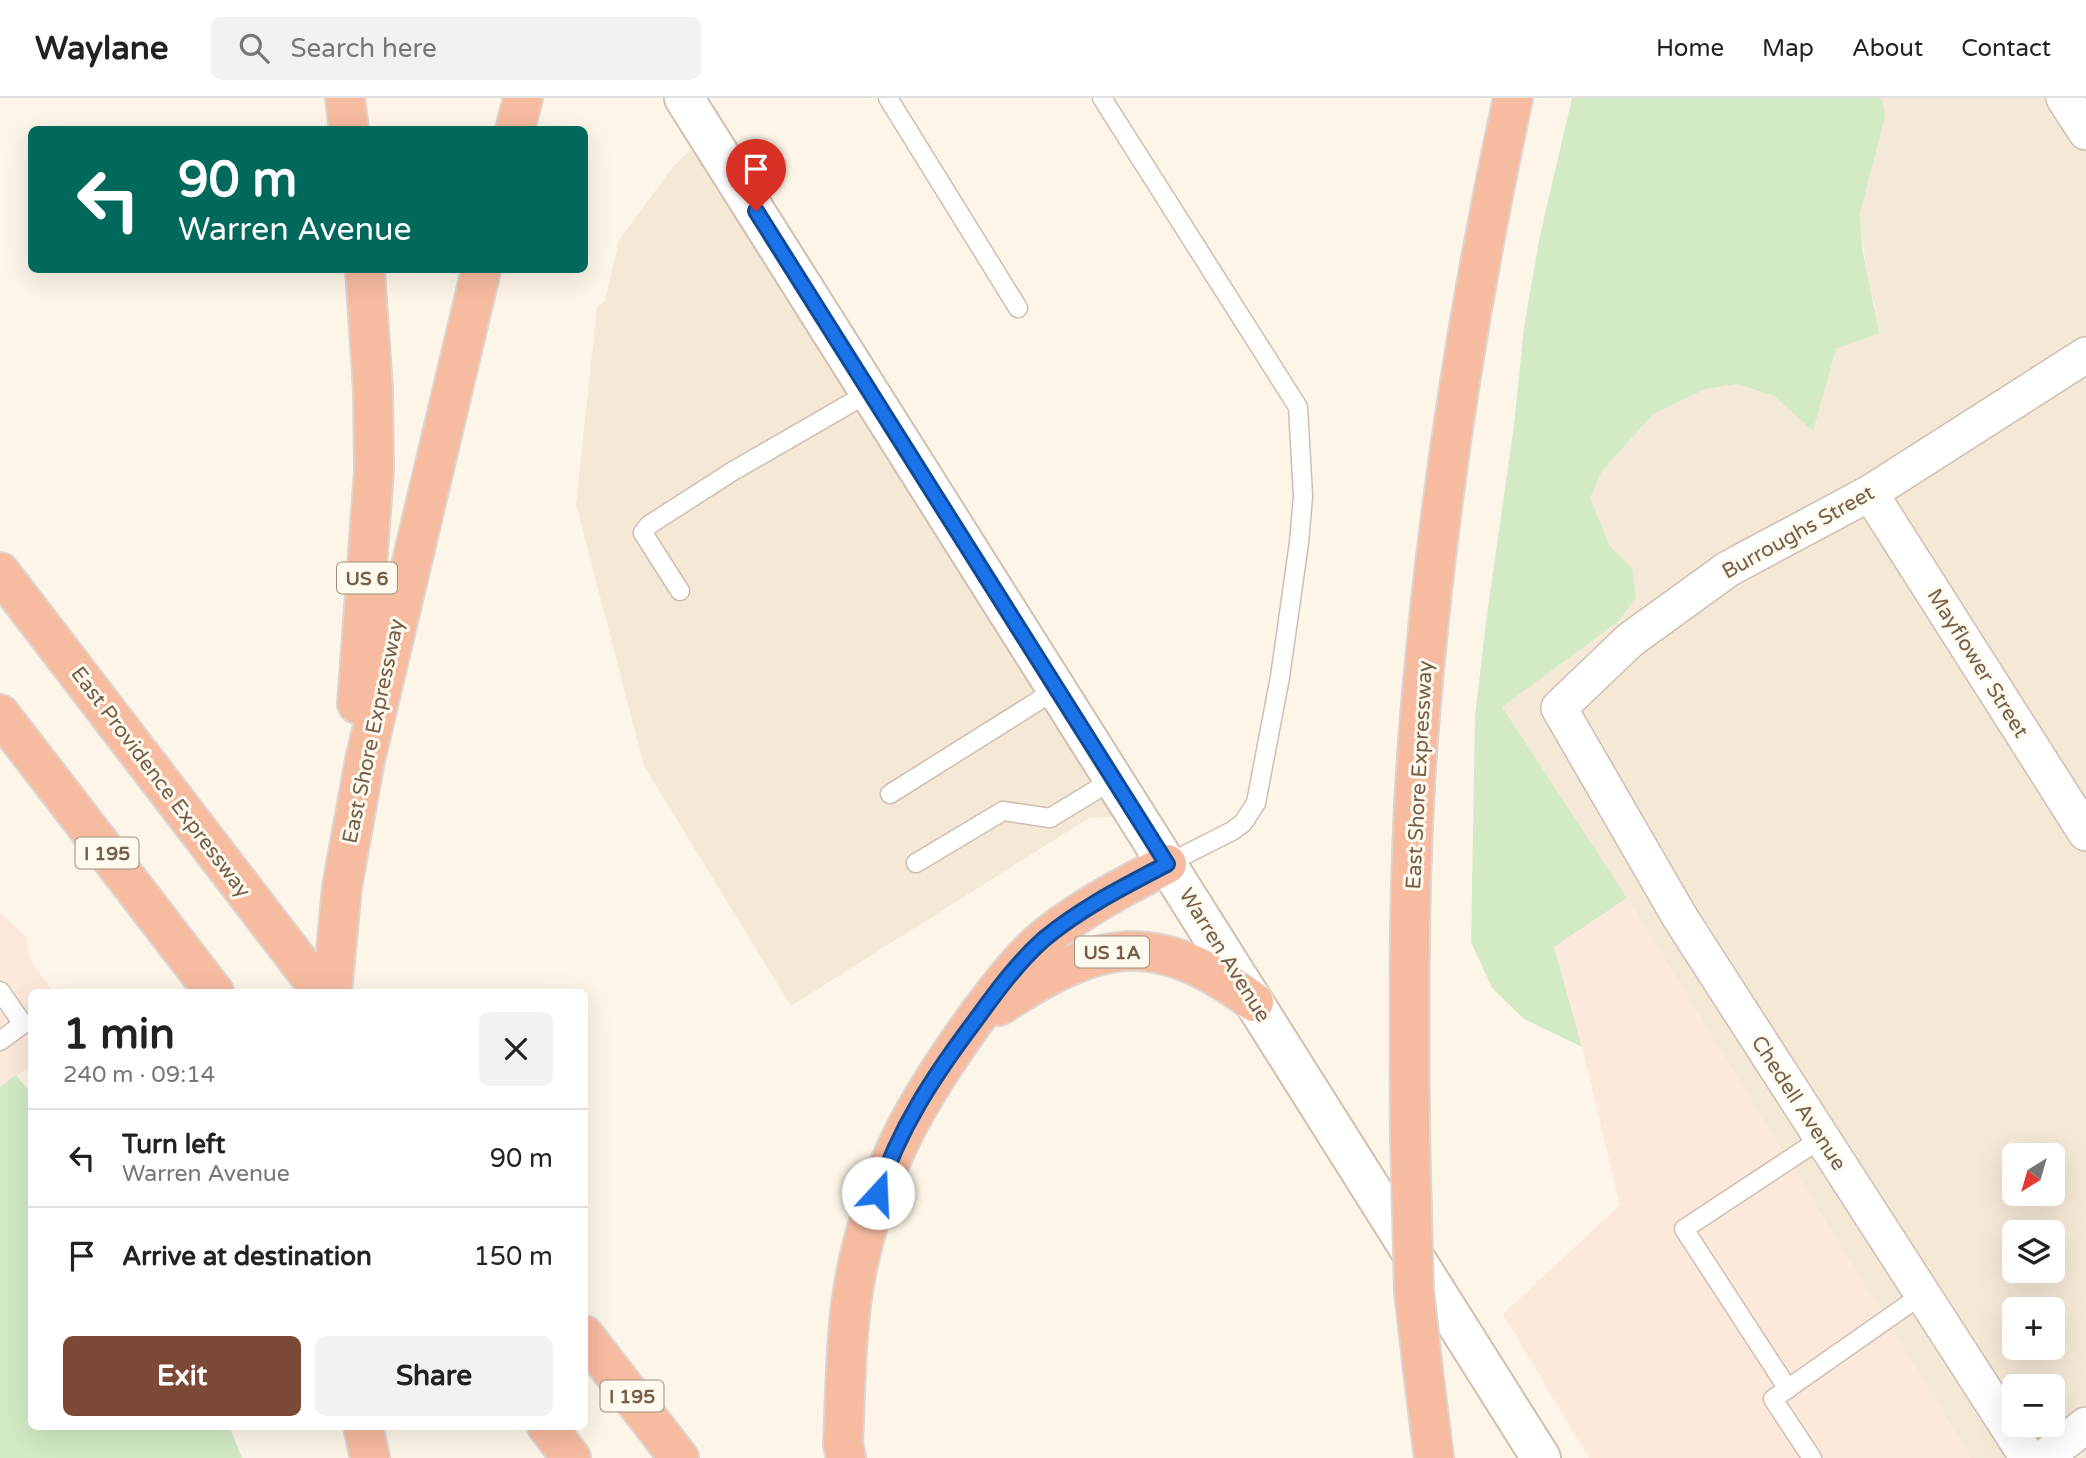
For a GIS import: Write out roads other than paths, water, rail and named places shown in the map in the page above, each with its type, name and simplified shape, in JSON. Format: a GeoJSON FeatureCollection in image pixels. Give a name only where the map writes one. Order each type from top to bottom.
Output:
{"type":"FeatureCollection","features":[{"type":"Feature","properties":{"kind":"highway"},"geometry":{"type":"LineString","coordinates":[[345,98],[348,126]]}},
{"type":"Feature","properties":{"kind":"highway"},"geometry":{"type":"LineString","coordinates":[[516,126],[523,98]]}},
{"type":"Feature","properties":{"kind":"highway","name":"East Shore Expressway"},"geometry":{"type":"LineString","coordinates":[[1434,1458],[1414,1291],[1410,971],[1416,782],[1434,568],[1466,341],[1513,98]]}},
{"type":"Feature","properties":{"kind":"highway","name":"US 6"},"geometry":{"type":"LineString","coordinates":[[342,887],[372,506],[373,390],[365,273]]}},
{"type":"Feature","properties":{"kind":"highway","name":"East Shore Expressway"},"geometry":{"type":"LineString","coordinates":[[332,989],[342,887],[365,760],[391,639],[480,273]]}},
{"type":"Feature","properties":{"kind":"highway","name":"East Providence Expressway"},"geometry":{"type":"LineString","coordinates":[[0,572],[320,989]]}},
{"type":"Feature","properties":{"kind":"highway","name":"I 195"},"geometry":{"type":"LineString","coordinates":[[0,714],[212,989]]}},
{"type":"Feature","properties":{"kind":"highway"},"geometry":{"type":"LineString","coordinates":[[974,1022],[1007,978],[1044,939],[1120,889],[1167,864]]}},
{"type":"Feature","properties":{"kind":"highway","name":"US 1A"},"geometry":{"type":"LineString","coordinates":[[846,1458],[843,1444],[849,1325],[858,1265],[871,1217],[883,1179],[907,1123],[938,1070],[974,1022],[1024,989],[1066,966],[1105,953],[1124,950],[1160,952],[1194,963],[1226,981],[1254,1002]]}},
{"type":"Feature","properties":{"kind":"highway","name":"I 195"},"geometry":{"type":"LineString","coordinates":[[588,1340],[679,1458]]}},
{"type":"Feature","properties":{"kind":"highway"},"geometry":{"type":"LineString","coordinates":[[364,1430],[370,1458]]}},
{"type":"Feature","properties":{"kind":"highway"},"geometry":{"type":"LineString","coordinates":[[550,1430],[571,1458]]}},
{"type":"Feature","properties":{"kind":"main road","name":"Warren Avenue"},"geometry":{"type":"LineString","coordinates":[[684,98],[1541,1458]]}},
{"type":"Feature","properties":{"kind":"street"},"geometry":{"type":"LineString","coordinates":[[2064,98],[2086,132]]}},
{"type":"Feature","properties":{"kind":"street","name":"Burroughs Street"},"geometry":{"type":"LineString","coordinates":[[1578,743],[1559,708],[1630,640],[1728,569],[1870,493],[2086,355]]}},
{"type":"Feature","properties":{"kind":"street","name":"Mayflower Street"},"geometry":{"type":"LineString","coordinates":[[1870,493],[2086,833]]}},
{"type":"Feature","properties":{"kind":"street","name":"Chedell Avenue"},"geometry":{"type":"LineString","coordinates":[[1578,743],[1681,919],[2028,1458]]}},
{"type":"Feature","properties":{"kind":"street"},"geometry":{"type":"LineString","coordinates":[[2045,1458],[2086,1425]]}},
{"type":"Feature","properties":{"kind":"lane"},"geometry":{"type":"LineString","coordinates":[[888,98],[1018,308]]}},
{"type":"Feature","properties":{"kind":"lane"},"geometry":{"type":"LineString","coordinates":[[1102,98],[1298,407],[1303,496],[1280,677],[1259,792],[1251,813],[1225,835],[1167,864]]}},
{"type":"Feature","properties":{"kind":"lane"},"geometry":{"type":"LineString","coordinates":[[680,591],[643,533],[649,525],[733,471],[870,392]]}},
{"type":"Feature","properties":{"kind":"lane"},"geometry":{"type":"LineString","coordinates":[[890,794],[1057,689]]}},
{"type":"Feature","properties":{"kind":"lane"},"geometry":{"type":"LineString","coordinates":[[916,863],[1003,811],[1050,818],[1114,779]]}},
{"type":"Feature","properties":{"kind":"lane"},"geometry":{"type":"LineString","coordinates":[[0,991],[23,1024],[0,1041]]}},
{"type":"Feature","properties":{"kind":"lane"},"geometry":{"type":"LineString","coordinates":[[1788,1389],[1684,1229],[1822,1138]]}},
{"type":"Feature","properties":{"kind":"lane"},"geometry":{"type":"LineString","coordinates":[[1812,1458],[1773,1399],[1923,1294]]}}]}
